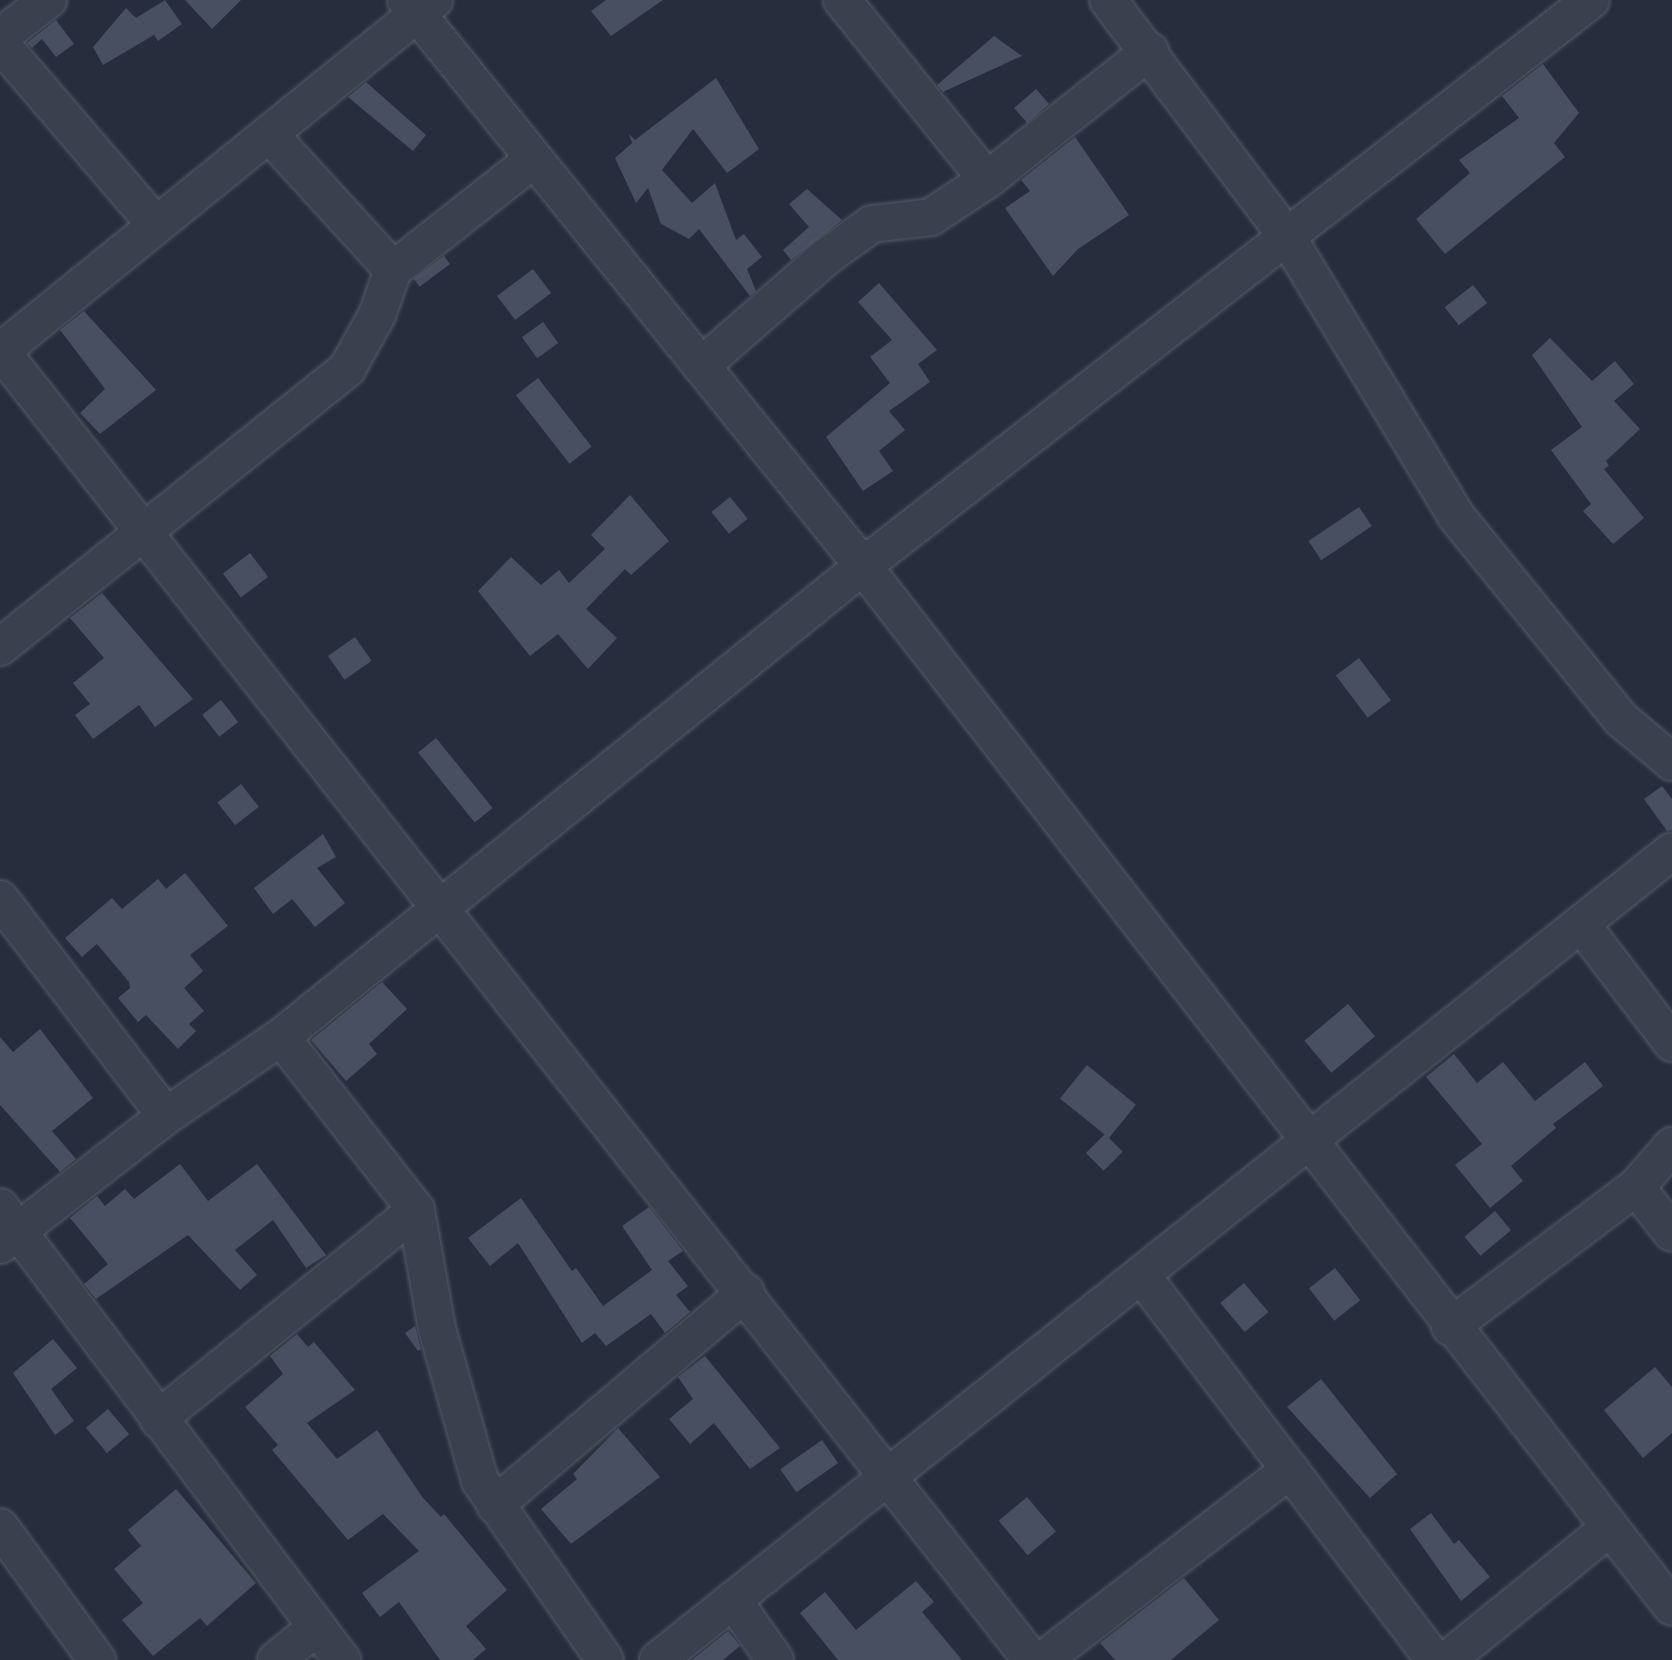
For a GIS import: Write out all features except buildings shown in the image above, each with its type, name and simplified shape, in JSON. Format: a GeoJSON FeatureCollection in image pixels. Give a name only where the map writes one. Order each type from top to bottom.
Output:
{"type":"FeatureCollection","features":[{"type":"Feature","properties":{"kind":"street"},"geometry":{"type":"LineString","coordinates":[[48,0],[0,40],[156,225]]}},
{"type":"Feature","properties":{"kind":"street"},"geometry":{"type":"LineString","coordinates":[[842,0],[987,180]]}},
{"type":"Feature","properties":{"kind":"street"},"geometry":{"type":"LineString","coordinates":[[1108,0],[1150,51],[1286,235],[1456,516],[1621,719],[1672,762]]}},
{"type":"Feature","properties":{"kind":"street"},"geometry":{"type":"LineString","coordinates":[[342,1660],[158,1419],[6,1228],[281,1037],[436,907],[863,566],[1591,0]]}},
{"type":"Feature","properties":{"kind":"street"},"geometry":{"type":"LineString","coordinates":[[1032,1660],[746,1292],[436,907],[1,351],[269,134],[419,5],[534,159],[863,566],[1310,1141],[1450,1327],[1672,1607]]}},
{"type":"Feature","properties":{"kind":"street"},"geometry":{"type":"LineString","coordinates":[[701,366],[872,224],[931,217],[987,180],[1150,51]]}},
{"type":"Feature","properties":{"kind":"street"},"geometry":{"type":"LineString","coordinates":[[269,134],[393,270]]}},
{"type":"Feature","properties":{"kind":"street"},"geometry":{"type":"LineString","coordinates":[[0,647],[347,369],[377,315],[393,270],[534,159]]}},
{"type":"Feature","properties":{"kind":"street"},"geometry":{"type":"LineString","coordinates":[[658,1660],[1672,851]]}},
{"type":"Feature","properties":{"kind":"street"},"geometry":{"type":"LineString","coordinates":[[0,899],[166,1116]]}},
{"type":"Feature","properties":{"kind":"street"},"geometry":{"type":"LineString","coordinates":[[1581,924],[1672,1043]]}},
{"type":"Feature","properties":{"kind":"street"},"geometry":{"type":"LineString","coordinates":[[281,1037],[416,1210],[437,1329],[488,1493],[605,1660]]}},
{"type":"Feature","properties":{"kind":"street"},"geometry":{"type":"LineString","coordinates":[[1450,1327],[1636,1187],[1672,1146]]}},
{"type":"Feature","properties":{"kind":"street"},"geometry":{"type":"LineString","coordinates":[[1636,1187],[1672,1233]]}},
{"type":"Feature","properties":{"kind":"street"},"geometry":{"type":"LineString","coordinates":[[158,1419],[416,1210]]}},
{"type":"Feature","properties":{"kind":"street"},"geometry":{"type":"LineString","coordinates":[[1142,1276],[1435,1660]]}},
{"type":"Feature","properties":{"kind":"street"},"geometry":{"type":"LineString","coordinates":[[488,1493],[746,1292]]}},
{"type":"Feature","properties":{"kind":"street"},"geometry":{"type":"LineString","coordinates":[[1043,1660],[1290,1470]]}},
{"type":"Feature","properties":{"kind":"street"},"geometry":{"type":"LineString","coordinates":[[0,1527],[97,1660]]}},
{"type":"Feature","properties":{"kind":"street"},"geometry":{"type":"LineString","coordinates":[[1447,1660],[1608,1529]]}},
{"type":"Feature","properties":{"kind":"street"},"geometry":{"type":"LineString","coordinates":[[733,1600],[775,1660]]}},
{"type":"Feature","properties":{"kind":"street"},"geometry":{"type":"LineString","coordinates":[[276,1660],[317,1627]]}}]}
